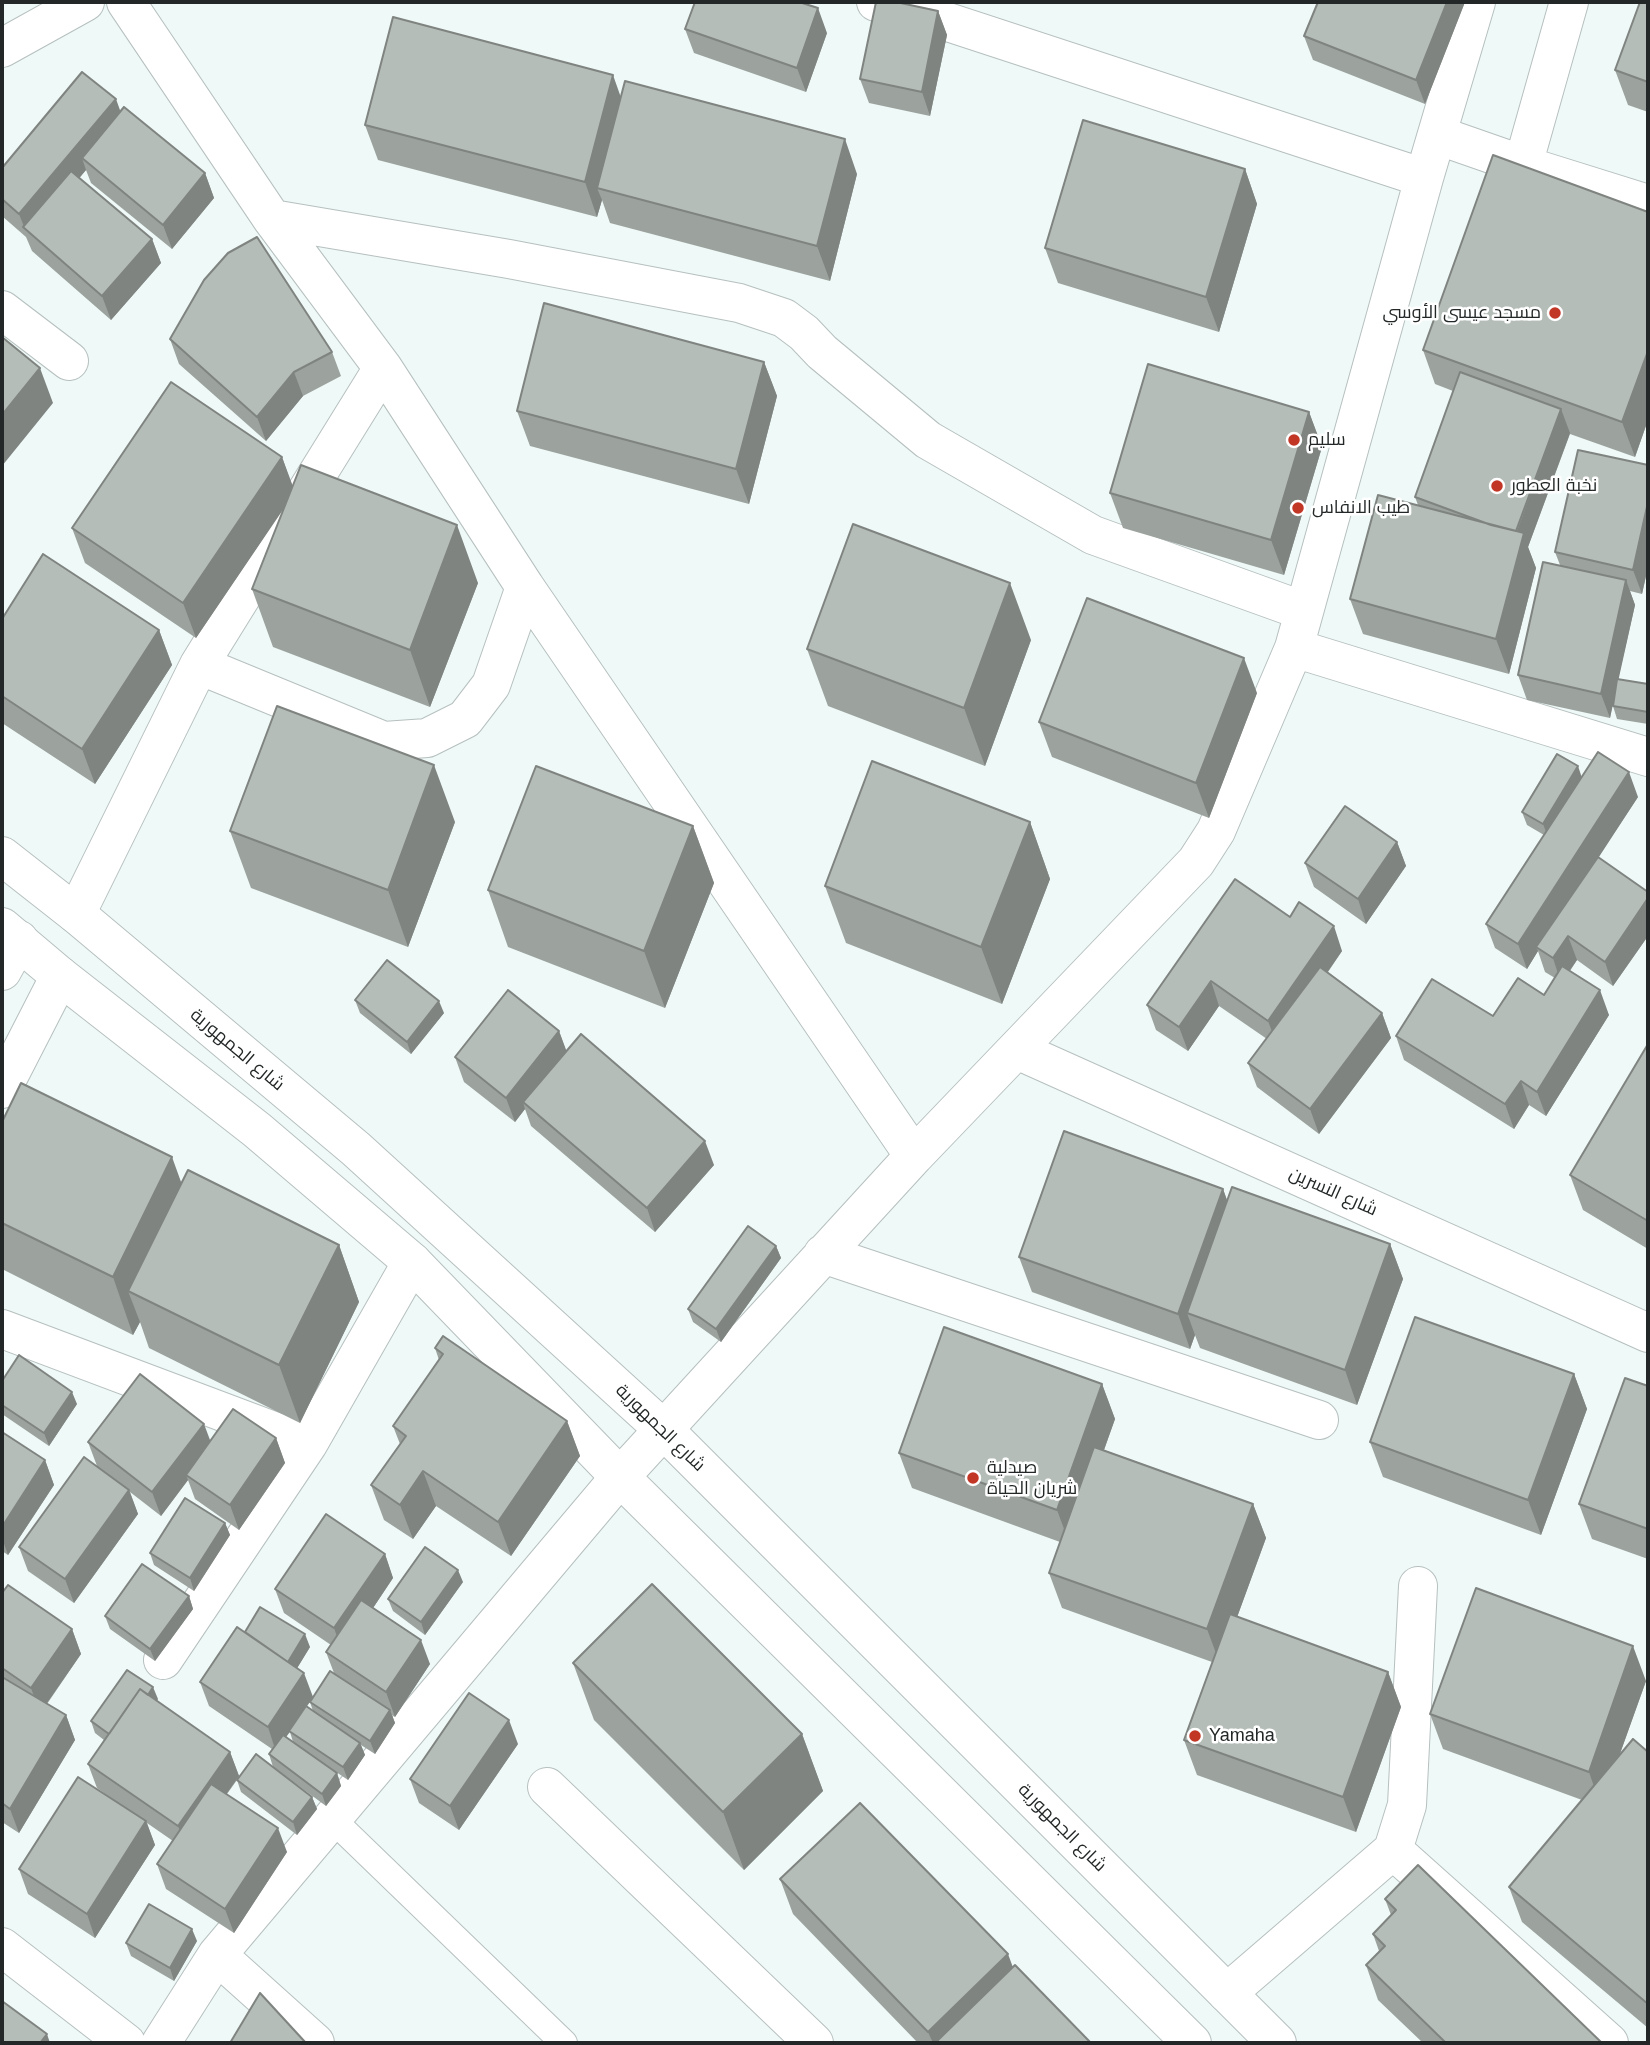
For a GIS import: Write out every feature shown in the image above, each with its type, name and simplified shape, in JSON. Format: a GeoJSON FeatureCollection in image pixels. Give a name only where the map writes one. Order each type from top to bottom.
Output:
{"type":"FeatureCollection","features":[{"type":"Feature","properties":{"kind":"street"},"geometry":{"type":"LineString","coordinates":[[2,48],[85,2]]}},
{"type":"Feature","properties":{"kind":"street"},"geometry":{"type":"LineString","coordinates":[[127,2],[272,219],[383,368],[526,587],[914,1156]]}},
{"type":"Feature","properties":{"kind":"street"},"geometry":{"type":"LineString","coordinates":[[876,2],[978,17],[1424,178]]}},
{"type":"Feature","properties":{"kind":"street"},"geometry":{"type":"LineString","coordinates":[[161,2043],[217,1955],[620,1477],[914,1156],[1196,862],[1216,831],[1294,648],[1424,178],[1476,2]]}},
{"type":"Feature","properties":{"kind":"street"},"geometry":{"type":"LineString","coordinates":[[1523,165],[1569,2]]}},
{"type":"Feature","properties":{"kind":"street"},"geometry":{"type":"LineString","coordinates":[[1437,135],[1648,204]]}},
{"type":"Feature","properties":{"kind":"street"},"geometry":{"type":"LineString","coordinates":[[272,219],[509,259],[725,300],[784,318],[928,440],[1093,535],[1304,611]]}},
{"type":"Feature","properties":{"kind":"street"},"geometry":{"type":"LineString","coordinates":[[2,310],[69,361]]}},
{"type":"Feature","properties":{"kind":"street"},"geometry":{"type":"LineString","coordinates":[[76,914],[200,665],[383,368]]}},
{"type":"Feature","properties":{"kind":"street"},"geometry":{"type":"LineString","coordinates":[[200,665],[384,741],[427,738],[465,719],[491,685],[526,587]]}},
{"type":"Feature","properties":{"kind":"street"},"geometry":{"type":"LineString","coordinates":[[1294,648],[1648,757]]}},
{"type":"Feature","properties":{"kind":"street","name":"شارع الجمهورية"},"geometry":{"type":"LineString","coordinates":[[2,856],[76,914],[356,1149],[663,1429],[1277,2043]]}},
{"type":"Feature","properties":{"kind":"street"},"geometry":{"type":"LineString","coordinates":[[7,946],[60,976],[257,1130],[412,1262],[620,1477],[1192,2043]]}},
{"type":"Feature","properties":{"kind":"street"},"geometry":{"type":"LineString","coordinates":[[2,1089],[60,976]]}},
{"type":"Feature","properties":{"kind":"street","name":"شارع النسرين"},"geometry":{"type":"LineString","coordinates":[[1017,1050],[1648,1333]]}},
{"type":"Feature","properties":{"kind":"street"},"geometry":{"type":"LineString","coordinates":[[823,1254],[1320,1420]]}},
{"type":"Feature","properties":{"kind":"street"},"geometry":{"type":"LineString","coordinates":[[163,1660],[308,1444],[412,1262]]}},
{"type":"Feature","properties":{"kind":"street"},"geometry":{"type":"LineString","coordinates":[[2,1329],[308,1444]]}},
{"type":"Feature","properties":{"kind":"street"},"geometry":{"type":"LineString","coordinates":[[1227,1993],[1393,1850],[1408,1805],[1418,1586]]}},
{"type":"Feature","properties":{"kind":"street"},"geometry":{"type":"LineString","coordinates":[[547,1787],[814,2043]]}},
{"type":"Feature","properties":{"kind":"street"},"geometry":{"type":"LineString","coordinates":[[1393,1850],[1609,2043]]}},
{"type":"Feature","properties":{"kind":"street"},"geometry":{"type":"LineString","coordinates":[[2,1947],[126,2043]]}},
{"type":"Feature","properties":{"kind":"street"},"geometry":{"type":"LineString","coordinates":[[217,1955],[315,2043]]}},
{"type":"Feature","properties":{"kind":"lane"},"geometry":{"type":"LineString","coordinates":[[331,1819],[564,2043]]}},
{"type":"Feature","properties":{"kind":"building"},"geometry":{"type":"Polygon","coordinates":[[[695,2],[799,2],[818,8],[797,68],[685,29],[695,2]]]}},
{"type":"Feature","properties":{"kind":"building"},"geometry":{"type":"Polygon","coordinates":[[[876,2],[896,2],[938,11],[922,92],[860,79],[876,2]]]}},
{"type":"Feature","properties":{"kind":"building"},"geometry":{"type":"Polygon","coordinates":[[[1318,2],[1447,2],[1416,80],[1304,36],[1318,2]]]}},
{"type":"Feature","properties":{"kind":"building"},"geometry":{"type":"Polygon","coordinates":[[[1640,2],[1648,2],[1648,82],[1615,70],[1640,2]]]}},
{"type":"Feature","properties":{"kind":"building"},"geometry":{"type":"Polygon","coordinates":[[[393,17],[613,75],[585,182],[365,125],[393,17]]]}},
{"type":"Feature","properties":{"kind":"building"},"geometry":{"type":"Polygon","coordinates":[[[82,72],[116,99],[19,214],[2,199],[2,168],[82,72]]]}},
{"type":"Feature","properties":{"kind":"building"},"geometry":{"type":"Polygon","coordinates":[[[625,81],[845,139],[817,246],[597,188],[625,81]]]}},
{"type":"Feature","properties":{"kind":"building"},"geometry":{"type":"Polygon","coordinates":[[[124,107],[205,173],[163,225],[82,158],[124,107]]]}},
{"type":"Feature","properties":{"kind":"building"},"geometry":{"type":"Polygon","coordinates":[[[1083,120],[1245,169],[1206,297],[1045,248],[1083,120]]]}},
{"type":"Feature","properties":{"kind":"building","name":"مسجد عيسى الأوسي"},"geometry":{"type":"Polygon","coordinates":[[[1493,155],[1648,212],[1648,351],[1622,422],[1423,350],[1493,155]]]}},
{"type":"Feature","properties":{"kind":"building"},"geometry":{"type":"Polygon","coordinates":[[[71,171],[152,239],[102,296],[23,227],[71,171]]]}},
{"type":"Feature","properties":{"kind":"building"},"geometry":{"type":"Polygon","coordinates":[[[257,237],[332,352],[294,372],[257,417],[170,339],[204,280],[228,253],[257,237]]]}},
{"type":"Feature","properties":{"kind":"building"},"geometry":{"type":"Polygon","coordinates":[[[544,303],[764,362],[736,469],[517,411],[544,303]]]}},
{"type":"Feature","properties":{"kind":"building"},"geometry":{"type":"Polygon","coordinates":[[[2,337],[40,368],[2,415],[2,337]]]}},
{"type":"Feature","properties":{"kind":"building"},"geometry":{"type":"Polygon","coordinates":[[[1148,364],[1309,412],[1271,540],[1110,493],[1148,364]]]}},
{"type":"Feature","properties":{"kind":"building"},"geometry":{"type":"Polygon","coordinates":[[[1460,372],[1561,409],[1516,531],[1491,525],[1415,497],[1460,372]]]}},
{"type":"Feature","properties":{"kind":"building"},"geometry":{"type":"Polygon","coordinates":[[[171,382],[282,457],[183,603],[72,528],[171,382]]]}},
{"type":"Feature","properties":{"kind":"building"},"geometry":{"type":"Polygon","coordinates":[[[1578,450],[1648,465],[1648,502],[1633,570],[1555,552],[1578,450]]]}},
{"type":"Feature","properties":{"kind":"building"},"geometry":{"type":"Polygon","coordinates":[[[301,465],[457,525],[410,650],[252,589],[301,465]]]}},
{"type":"Feature","properties":{"kind":"building"},"geometry":{"type":"Polygon","coordinates":[[[1378,495],[1524,533],[1496,639],[1350,599],[1378,495]]]}},
{"type":"Feature","properties":{"kind":"building"},"geometry":{"type":"Polygon","coordinates":[[[853,524],[1010,583],[964,708],[807,649],[853,524]]]}},
{"type":"Feature","properties":{"kind":"building"},"geometry":{"type":"Polygon","coordinates":[[[43,554],[159,630],[82,749],[2,696],[2,619],[43,554]]]}},
{"type":"Feature","properties":{"kind":"building"},"geometry":{"type":"Polygon","coordinates":[[[1543,562],[1626,580],[1601,694],[1518,675],[1543,562]]]}},
{"type":"Feature","properties":{"kind":"building"},"geometry":{"type":"Polygon","coordinates":[[[1087,598],[1244,658],[1196,783],[1039,722],[1087,598]]]}},
{"type":"Feature","properties":{"kind":"building"},"geometry":{"type":"Polygon","coordinates":[[[1617,679],[1648,684],[1648,712],[1613,706],[1617,679]]]}},
{"type":"Feature","properties":{"kind":"building"},"geometry":{"type":"Polygon","coordinates":[[[277,706],[434,765],[388,890],[230,831],[277,706]]]}},
{"type":"Feature","properties":{"kind":"building"},"geometry":{"type":"Polygon","coordinates":[[[1598,752],[1629,772],[1518,944],[1486,924],[1598,752]]]}},
{"type":"Feature","properties":{"kind":"building"},"geometry":{"type":"Polygon","coordinates":[[[1557,754],[1578,766],[1543,824],[1522,812],[1557,754]]]}},
{"type":"Feature","properties":{"kind":"building"},"geometry":{"type":"Polygon","coordinates":[[[872,761],[1030,822],[981,947],[825,886],[872,761]]]}},
{"type":"Feature","properties":{"kind":"building"},"geometry":{"type":"Polygon","coordinates":[[[536,766],[693,826],[644,951],[488,890],[536,766]]]}},
{"type":"Feature","properties":{"kind":"building"},"geometry":{"type":"Polygon","coordinates":[[[1345,806],[1397,842],[1358,899],[1305,863],[1345,806]]]}},
{"type":"Feature","properties":{"kind":"building"},"geometry":{"type":"Polygon","coordinates":[[[1598,857],[1648,892],[1648,898],[1605,962],[1568,936],[1553,958],[1536,947],[1598,857]]]}},
{"type":"Feature","properties":{"kind":"building"},"geometry":{"type":"Polygon","coordinates":[[[1235,879],[1290,917],[1299,902],[1334,926],[1268,1021],[1211,981],[1179,1027],[1147,1005],[1235,879]]]}},
{"type":"Feature","properties":{"kind":"building"},"geometry":{"type":"Polygon","coordinates":[[[387,960],[439,1001],[407,1042],[355,1000],[387,960]]]}},
{"type":"Feature","properties":{"kind":"building"},"geometry":{"type":"Polygon","coordinates":[[[1562,966],[1600,990],[1537,1092],[1521,1081],[1505,1104],[1396,1036],[1432,979],[1493,1016],[1518,978],[1544,995],[1562,966]]]}},
{"type":"Feature","properties":{"kind":"building"},"geometry":{"type":"Polygon","coordinates":[[[1320,967],[1382,1013],[1310,1109],[1248,1063],[1320,967]]]}},
{"type":"Feature","properties":{"kind":"building"},"geometry":{"type":"Polygon","coordinates":[[[508,990],[559,1031],[506,1098],[455,1057],[508,990]]]}},
{"type":"Feature","properties":{"kind":"building"},"geometry":{"type":"Polygon","coordinates":[[[581,1034],[705,1141],[647,1208],[523,1102],[581,1034]]]}},
{"type":"Feature","properties":{"kind":"building"},"geometry":{"type":"Polygon","coordinates":[[[1648,1044],[1648,1221],[1570,1175],[1648,1044]]]}},
{"type":"Feature","properties":{"kind":"building"},"geometry":{"type":"Polygon","coordinates":[[[21,1083],[172,1157],[113,1277],[2,1223],[2,1122],[21,1083]]]}},
{"type":"Feature","properties":{"kind":"building"},"geometry":{"type":"Polygon","coordinates":[[[1064,1131],[1223,1189],[1178,1314],[1019,1257],[1064,1131]]]}},
{"type":"Feature","properties":{"kind":"building"},"geometry":{"type":"Polygon","coordinates":[[[188,1170],[339,1245],[279,1365],[128,1291],[188,1170]]]}},
{"type":"Feature","properties":{"kind":"building"},"geometry":{"type":"Polygon","coordinates":[[[1232,1187],[1390,1244],[1345,1370],[1187,1313],[1232,1187]]]}},
{"type":"Feature","properties":{"kind":"building"},"geometry":{"type":"Polygon","coordinates":[[[748,1226],[776,1246],[716,1329],[688,1309],[748,1226]]]}},
{"type":"Feature","properties":{"kind":"building"},"geometry":{"type":"Polygon","coordinates":[[[1415,1317],[1574,1374],[1528,1500],[1370,1442],[1415,1317]]]}},
{"type":"Feature","properties":{"kind":"building"},"geometry":{"type":"Polygon","coordinates":[[[944,1327],[1102,1384],[1057,1510],[899,1453],[944,1327]]]}},
{"type":"Feature","properties":{"kind":"building"},"geometry":{"type":"Polygon","coordinates":[[[443,1336],[567,1421],[498,1522],[423,1471],[400,1505],[371,1485],[406,1436],[393,1426],[443,1354],[435,1348],[443,1336]]]}},
{"type":"Feature","properties":{"kind":"building"},"geometry":{"type":"Polygon","coordinates":[[[19,1355],[72,1392],[44,1433],[2,1405],[2,1381],[19,1355]]]}},
{"type":"Feature","properties":{"kind":"building"},"geometry":{"type":"Polygon","coordinates":[[[140,1374],[204,1424],[152,1492],[88,1442],[140,1374]]]}},
{"type":"Feature","properties":{"kind":"building"},"geometry":{"type":"Polygon","coordinates":[[[1625,1378],[1648,1386],[1648,1529],[1579,1504],[1625,1378]]]}},
{"type":"Feature","properties":{"kind":"building"},"geometry":{"type":"Polygon","coordinates":[[[233,1409],[276,1438],[230,1505],[186,1475],[233,1409]]]}},
{"type":"Feature","properties":{"kind":"building"},"geometry":{"type":"Polygon","coordinates":[[[2,1432],[45,1460],[2,1527],[2,1432]]]}},
{"type":"Feature","properties":{"kind":"building"},"geometry":{"type":"Polygon","coordinates":[[[1094,1447],[1253,1504],[1207,1629],[1049,1573],[1094,1447]]]}},
{"type":"Feature","properties":{"kind":"building"},"geometry":{"type":"Polygon","coordinates":[[[84,1457],[129,1490],[65,1579],[19,1547],[84,1457]]]}},
{"type":"Feature","properties":{"kind":"building"},"geometry":{"type":"Polygon","coordinates":[[[185,1498],[225,1523],[190,1578],[150,1553],[185,1498]]]}},
{"type":"Feature","properties":{"kind":"building"},"geometry":{"type":"Polygon","coordinates":[[[326,1514],[385,1554],[334,1628],[275,1589],[326,1514]]]}},
{"type":"Feature","properties":{"kind":"building"},"geometry":{"type":"Polygon","coordinates":[[[425,1547],[458,1570],[421,1622],[388,1599],[425,1547]]]}},
{"type":"Feature","properties":{"kind":"building"},"geometry":{"type":"Polygon","coordinates":[[[142,1564],[189,1596],[150,1649],[105,1616],[142,1564]]]}},
{"type":"Feature","properties":{"kind":"building"},"geometry":{"type":"Polygon","coordinates":[[[652,1584],[802,1734],[723,1812],[573,1663],[652,1584]]]}},
{"type":"Feature","properties":{"kind":"building"},"geometry":{"type":"Polygon","coordinates":[[[8,1585],[72,1629],[31,1688],[2,1668],[2,1593],[8,1585]]]}},
{"type":"Feature","properties":{"kind":"building"},"geometry":{"type":"Polygon","coordinates":[[[1476,1588],[1633,1646],[1589,1772],[1430,1714],[1476,1588]]]}},
{"type":"Feature","properties":{"kind":"building"},"geometry":{"type":"Polygon","coordinates":[[[361,1600],[421,1640],[386,1692],[326,1652],[361,1600]]]}},
{"type":"Feature","properties":{"kind":"building"},"geometry":{"type":"Polygon","coordinates":[[[260,1607],[305,1634],[288,1662],[245,1632],[260,1607]]]}},
{"type":"Feature","properties":{"kind":"building"},"geometry":{"type":"Polygon","coordinates":[[[1230,1614],[1388,1672],[1343,1797],[1184,1740],[1230,1614]]]}},
{"type":"Feature","properties":{"kind":"building"},"geometry":{"type":"Polygon","coordinates":[[[237,1627],[304,1673],[268,1727],[200,1682],[237,1627]]]}},
{"type":"Feature","properties":{"kind":"building"},"geometry":{"type":"Polygon","coordinates":[[[127,1670],[153,1687],[148,1695],[140,1689],[109,1734],[91,1721],[127,1670]]]}},
{"type":"Feature","properties":{"kind":"building"},"geometry":{"type":"Polygon","coordinates":[[[330,1671],[390,1710],[370,1741],[310,1702],[330,1671]]]}},
{"type":"Feature","properties":{"kind":"building"},"geometry":{"type":"Polygon","coordinates":[[[2,1677],[66,1715],[10,1809],[2,1803],[2,1677]]]}},
{"type":"Feature","properties":{"kind":"building"},"geometry":{"type":"Polygon","coordinates":[[[140,1689],[230,1752],[178,1826],[88,1764],[140,1689]]]}},
{"type":"Feature","properties":{"kind":"building"},"geometry":{"type":"Polygon","coordinates":[[[469,1693],[509,1720],[450,1806],[410,1779],[469,1693]]]}},
{"type":"Feature","properties":{"kind":"building"},"geometry":{"type":"Polygon","coordinates":[[[306,1706],[360,1743],[343,1767],[289,1731],[306,1706]]]}},
{"type":"Feature","properties":{"kind":"building"},"geometry":{"type":"Polygon","coordinates":[[[283,1735],[337,1773],[322,1794],[269,1754],[283,1735]]]}},
{"type":"Feature","properties":{"kind":"building"},"geometry":{"type":"Polygon","coordinates":[[[1633,1739],[1648,1752],[1648,2004],[1509,1887],[1633,1739]]]}},
{"type":"Feature","properties":{"kind":"building"},"geometry":{"type":"Polygon","coordinates":[[[256,1754],[312,1797],[293,1822],[237,1780],[256,1754]]]}},
{"type":"Feature","properties":{"kind":"building"},"geometry":{"type":"Polygon","coordinates":[[[78,1777],[146,1821],[87,1914],[19,1869],[78,1777]]]}},
{"type":"Feature","properties":{"kind":"building"},"geometry":{"type":"Polygon","coordinates":[[[211,1784],[278,1828],[225,1909],[157,1864],[211,1784]]]}},
{"type":"Feature","properties":{"kind":"building"},"geometry":{"type":"Polygon","coordinates":[[[860,1803],[1008,1954],[928,2032],[780,1879],[860,1803]]]}},
{"type":"Feature","properties":{"kind":"building"},"geometry":{"type":"Polygon","coordinates":[[[1418,1865],[1602,2043],[1446,2043],[1366,1965],[1385,1946],[1373,1934],[1396,1910],[1385,1899],[1418,1865]]]}},
{"type":"Feature","properties":{"kind":"building"},"geometry":{"type":"Polygon","coordinates":[[[149,1904],[192,1929],[170,1968],[126,1943],[149,1904]]]}},
{"type":"Feature","properties":{"kind":"building"},"geometry":{"type":"Polygon","coordinates":[[[1015,1965],[1091,2043],[936,2043],[936,2042],[1015,1965]]]}},
{"type":"Feature","properties":{"kind":"building"},"geometry":{"type":"Polygon","coordinates":[[[260,1993],[306,2043],[230,2043],[260,1993]]]}},
{"type":"Feature","properties":{"kind":"building"},"geometry":{"type":"Polygon","coordinates":[[[2,2001],[47,2034],[40,2043],[2,2043],[2,2001]]]}},
{"type":"Feature","properties":{"kind":"place","name":"مسجد عيسى الأوسي"},"geometry":{"type":"Point","coordinates":[1555,313]}},
{"type":"Feature","properties":{"kind":"place","name":"سليم"},"geometry":{"type":"Point","coordinates":[1294,440]}},
{"type":"Feature","properties":{"kind":"place","name":"نخبة العطور"},"geometry":{"type":"Point","coordinates":[1497,486]}},
{"type":"Feature","properties":{"kind":"place","name":"طيب الانفاس"},"geometry":{"type":"Point","coordinates":[1298,508]}},
{"type":"Feature","properties":{"kind":"place","name":"صيدلية شريان الحياة"},"geometry":{"type":"Point","coordinates":[973,1478]}},
{"type":"Feature","properties":{"kind":"place","name":"Yamaha"},"geometry":{"type":"Point","coordinates":[1195,1736]}}]}
